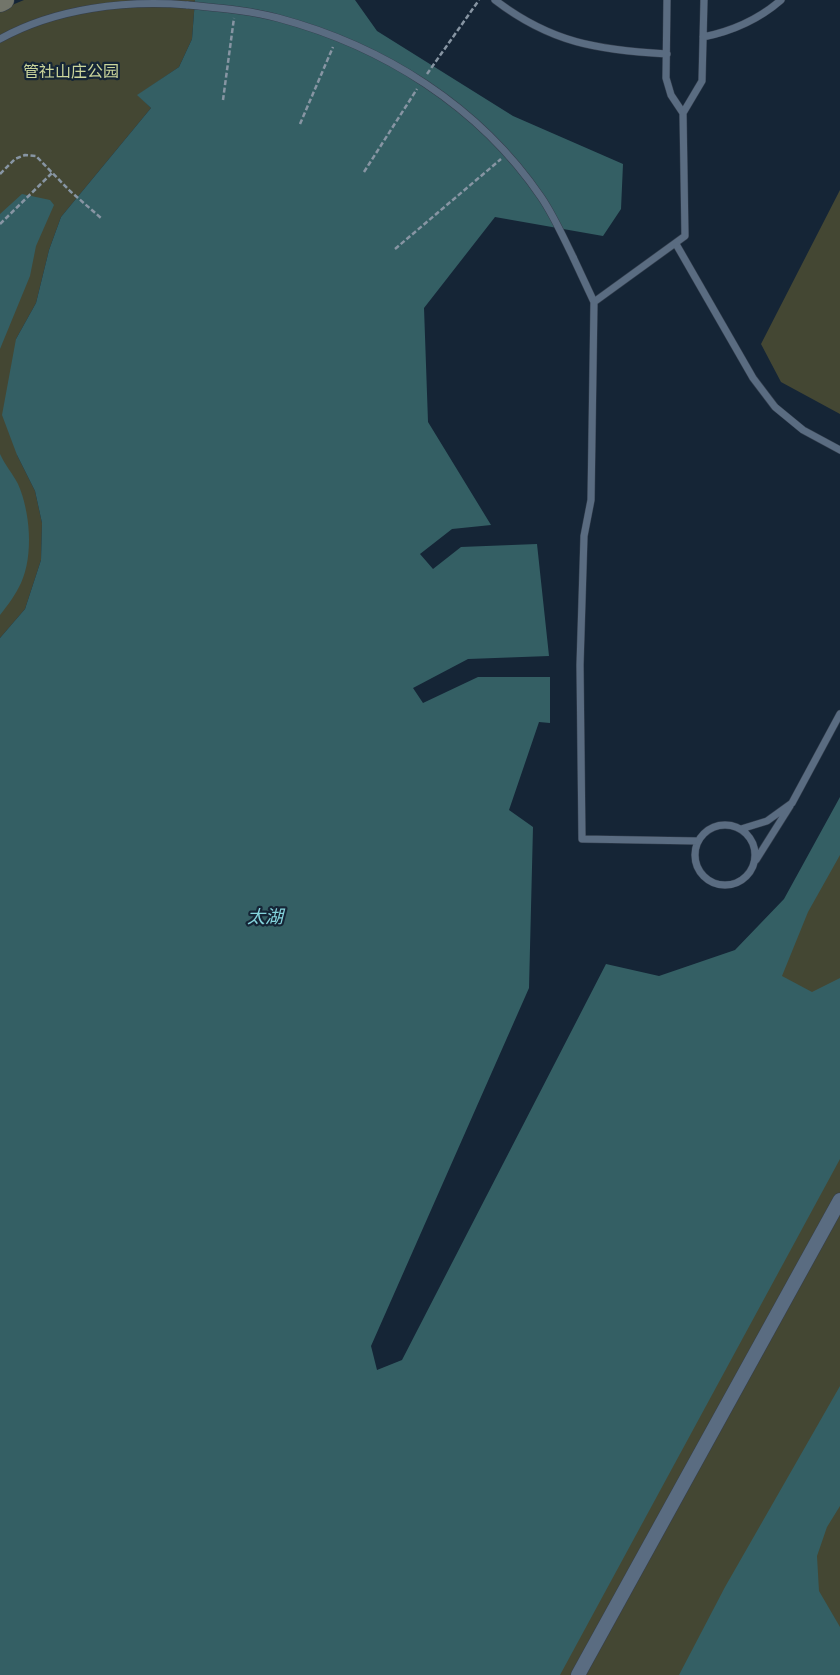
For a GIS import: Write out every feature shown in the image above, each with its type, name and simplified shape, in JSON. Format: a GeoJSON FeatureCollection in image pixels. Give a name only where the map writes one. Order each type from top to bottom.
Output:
{"type":"FeatureCollection","features":[{"type":"Feature","properties":{"kind":"street"},"geometry":{"type":"LineString","coordinates":[[0,2],[4,0]]}},
{"type":"Feature","properties":{"kind":"street"},"geometry":{"type":"LineString","coordinates":[[578,1675],[840,1200]]}},
{"type":"Feature","properties":{"kind":"lane"},"geometry":{"type":"LineString","coordinates":[[495,0],[532,25],[566,39],[593,47],[622,52],[667,54]]}},
{"type":"Feature","properties":{"kind":"lane"},"geometry":{"type":"LineString","coordinates":[[667,0],[666,78],[671,95],[683,113]]}},
{"type":"Feature","properties":{"kind":"lane"},"geometry":{"type":"LineString","coordinates":[[594,302],[685,236],[683,113],[702,81],[704,0]]}},
{"type":"Feature","properties":{"kind":"lane"},"geometry":{"type":"LineString","coordinates":[[703,37],[726,32],[749,23],[782,0]]}},
{"type":"Feature","properties":{"kind":"lane"},"geometry":{"type":"LineString","coordinates":[[0,38],[47,19],[87,7],[127,1],[165,2],[235,10],[276,18],[336,38],[371,53],[422,81],[467,114],[507,154],[540,197],[573,257],[594,302],[591,500],[584,536],[580,665],[582,839],[698,841]]}},
{"type":"Feature","properties":{"kind":"lane"},"geometry":{"type":"LineString","coordinates":[[676,244],[754,378],[775,407],[803,430],[840,450]]}},
{"type":"Feature","properties":{"kind":"lane"},"geometry":{"type":"LineString","coordinates":[[792,803],[767,821],[741,829],[721,825],[712,828],[698,841],[695,852],[698,868],[704,877],[715,884],[736,884],[750,872],[792,803],[840,714]]}},
{"type":"Feature","properties":{"kind":"lane"},"geometry":{"type":"LineString","coordinates":[[741,829],[754,846],[754,863]]}},
{"type":"Feature","properties":{"kind":"path"},"geometry":{"type":"LineString","coordinates":[[364,172],[422,81],[479,0]]}},
{"type":"Feature","properties":{"kind":"path"},"geometry":{"type":"LineString","coordinates":[[223,100],[235,10]]}},
{"type":"Feature","properties":{"kind":"path"},"geometry":{"type":"LineString","coordinates":[[300,124],[336,38]]}},
{"type":"Feature","properties":{"kind":"path"},"geometry":{"type":"LineString","coordinates":[[395,249],[507,154]]}},
{"type":"Feature","properties":{"kind":"path"},"geometry":{"type":"LineString","coordinates":[[0,174],[15,159],[25,155],[36,156],[101,218]]}},
{"type":"Feature","properties":{"kind":"path"},"geometry":{"type":"LineString","coordinates":[[0,224],[52,173]]}},
{"type":"Feature","properties":{"kind":"green space","name":"管社山庄公园"},"geometry":{"type":"Polygon","coordinates":[[[24,0],[195,0],[192,39],[179,67],[138,95],[151,108],[61,217],[49,250],[36,303],[16,339],[17,455],[35,491],[42,523],[41,560],[25,609],[0,638],[0,10],[24,0]]]}},
{"type":"Feature","properties":{"kind":"green space"},"geometry":{"type":"Polygon","coordinates":[[[840,190],[840,414],[781,382],[761,344],[840,190]]]}},
{"type":"Feature","properties":{"kind":"green space"},"geometry":{"type":"Polygon","coordinates":[[[840,837],[840,1016],[773,978],[840,837]]]}},
{"type":"Feature","properties":{"kind":"green space"},"geometry":{"type":"Polygon","coordinates":[[[840,1136],[840,1408],[697,1675],[534,1675],[840,1136]]]}},
{"type":"Feature","properties":{"kind":"green space"},"geometry":{"type":"Polygon","coordinates":[[[840,1485],[840,1642],[806,1563],[840,1485]]]}},
{"type":"Feature","properties":{"kind":"water","name":"太湖"},"geometry":{"type":"Polygon","coordinates":[[[195,0],[355,0],[377,31],[513,116],[623,164],[621,209],[603,236],[495,217],[424,308],[428,422],[491,525],[452,529],[420,554],[433,569],[461,547],[537,544],[549,656],[468,659],[413,688],[423,703],[478,677],[550,677],[550,723],[539,722],[509,810],[533,827],[529,988],[371,1346],[377,1370],[402,1360],[606,964],[659,976],[735,950],[784,899],[840,797],[840,855],[808,912],[782,976],[812,992],[840,978],[840,1159],[560,1675],[0,1675],[0,638],[25,609],[41,560],[42,523],[35,491],[17,455],[2,415],[16,339],[36,303],[49,250],[61,217],[151,108],[137,95],[179,67],[192,39],[195,0]]]}},
{"type":"Feature","properties":{"kind":"water"},"geometry":{"type":"Polygon","coordinates":[[[22,194],[50,200],[54,205],[36,246],[30,276],[0,349],[0,214],[22,194]]]}},
{"type":"Feature","properties":{"kind":"water"},"geometry":{"type":"Polygon","coordinates":[[[0,454],[16,480],[22,495],[28,520],[29,546],[28,560],[21,583],[0,615],[0,454]]]}},
{"type":"Feature","properties":{"kind":"water"},"geometry":{"type":"Polygon","coordinates":[[[840,1386],[840,1506],[827,1527],[817,1556],[819,1591],[840,1627],[840,1675],[679,1675],[725,1587],[840,1386]]]}}]}
